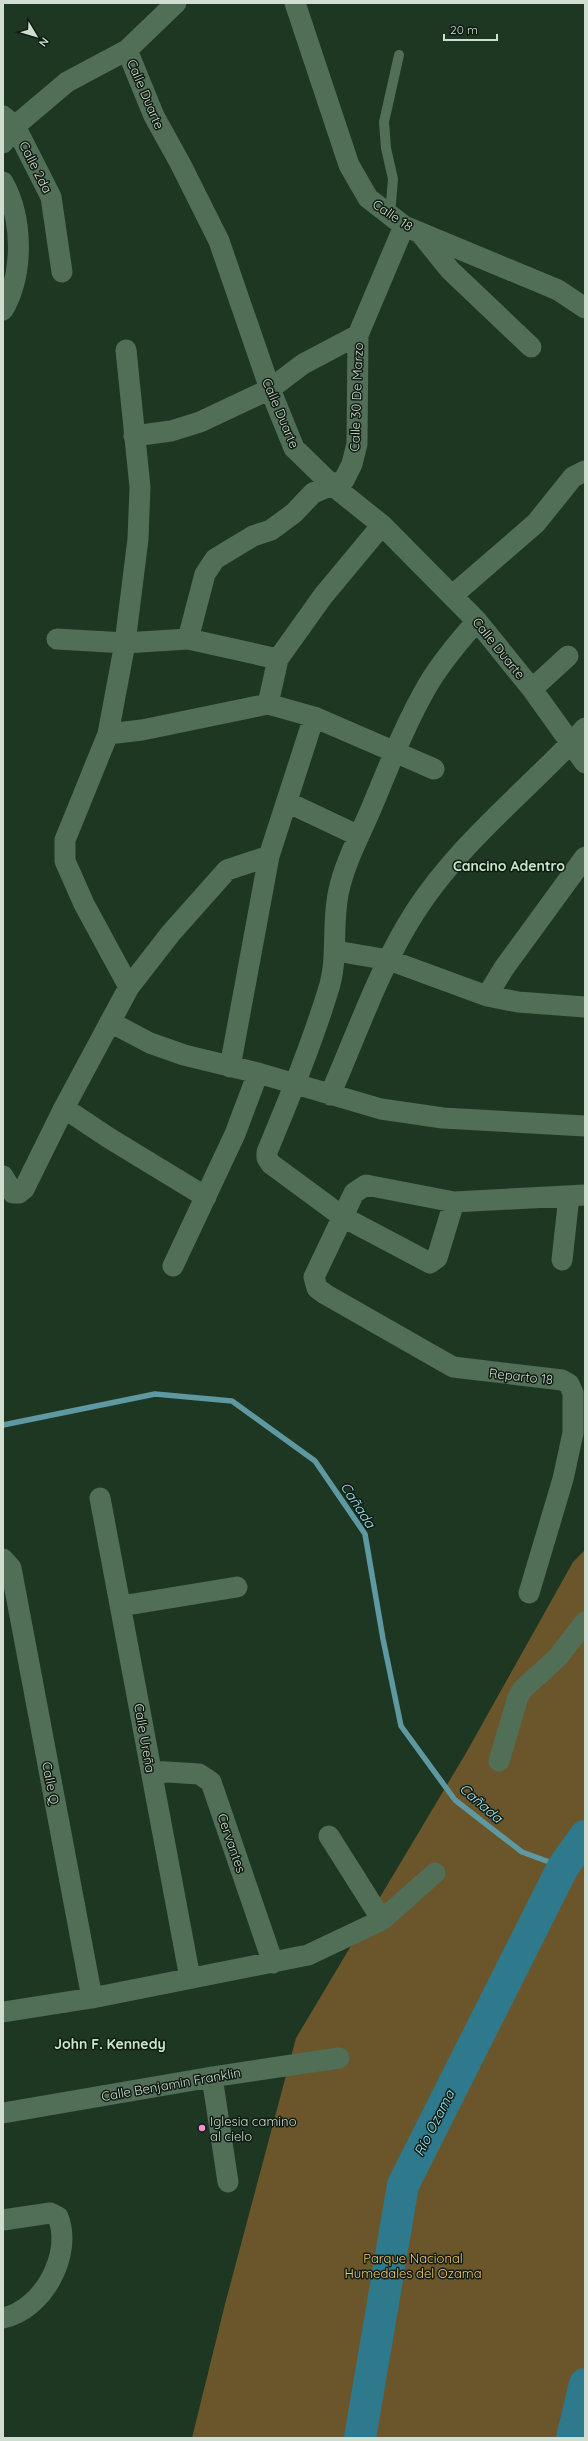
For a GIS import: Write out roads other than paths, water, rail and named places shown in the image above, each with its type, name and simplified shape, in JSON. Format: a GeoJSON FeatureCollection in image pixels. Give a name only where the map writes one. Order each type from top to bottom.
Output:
{"type":"FeatureCollection","features":[{"type":"Feature","properties":{"kind":"street"},"geometry":{"type":"LineString","coordinates":[[3,143],[9,121],[67,82],[127,50],[176,3]]}},
{"type":"Feature","properties":{"kind":"street","name":"Calle 18"},"geometry":{"type":"LineString","coordinates":[[295,3],[349,165],[368,198],[405,225],[558,290],[585,308]]}},
{"type":"Feature","properties":{"kind":"street","name":"Calle Duarte"},"geometry":{"type":"LineString","coordinates":[[127,50],[154,116],[180,163],[219,241],[270,389],[294,448],[332,485],[382,525],[453,595],[477,621],[532,689],[585,763]]}},
{"type":"Feature","properties":{"kind":"street","name":"Calle 2da"},"geometry":{"type":"LineString","coordinates":[[9,121],[51,197],[62,272]]}},
{"type":"Feature","properties":{"kind":"street"},"geometry":{"type":"LineString","coordinates":[[3,182],[10,195],[18,235],[14,279],[10,298],[3,310]]}},
{"type":"Feature","properties":{"kind":"street"},"geometry":{"type":"LineString","coordinates":[[405,225],[531,347]]}},
{"type":"Feature","properties":{"kind":"street","name":"Calle 30 De Marzo"},"geometry":{"type":"LineString","coordinates":[[188,640],[205,574],[215,559],[253,536],[271,530],[294,513],[313,493],[344,480],[352,464],[357,444],[358,335],[405,225]]}},
{"type":"Feature","properties":{"kind":"street"},"geometry":{"type":"LineString","coordinates":[[134,436],[171,431],[200,422],[270,389],[303,364],[358,335]]}},
{"type":"Feature","properties":{"kind":"street"},"geometry":{"type":"LineString","coordinates":[[126,350],[140,487],[138,539],[125,643],[108,734],[65,840],[65,861],[84,904],[129,987]]}},
{"type":"Feature","properties":{"kind":"street"},"geometry":{"type":"LineString","coordinates":[[453,595],[536,523],[573,477],[585,471]]}},
{"type":"Feature","properties":{"kind":"street"},"geometry":{"type":"LineString","coordinates":[[268,704],[278,659],[323,596],[382,525]]}},
{"type":"Feature","properties":{"kind":"street"},"geometry":{"type":"LineString","coordinates":[[454,1202],[437,1258],[430,1263],[343,1216],[271,1164],[267,1158],[267,1152],[295,1084],[328,991],[336,951],[336,902],[339,888],[359,836],[395,752],[429,682],[453,649],[477,621]]}},
{"type":"Feature","properties":{"kind":"street"},"geometry":{"type":"LineString","coordinates":[[57,640],[125,643],[188,640],[278,659]]}},
{"type":"Feature","properties":{"kind":"street"},"geometry":{"type":"LineString","coordinates":[[532,689],[568,656]]}},
{"type":"Feature","properties":{"kind":"street"},"geometry":{"type":"LineString","coordinates":[[108,734],[142,730],[268,704],[314,717],[434,769]]}},
{"type":"Feature","properties":{"kind":"street"},"geometry":{"type":"LineString","coordinates":[[230,1067],[269,856],[314,717]]}},
{"type":"Feature","properties":{"kind":"street"},"geometry":{"type":"LineString","coordinates":[[330,1095],[389,960],[415,912],[442,874],[585,728]]}},
{"type":"Feature","properties":{"kind":"street"},"geometry":{"type":"LineString","coordinates":[[287,802],[359,836]]}},
{"type":"Feature","properties":{"kind":"street"},"geometry":{"type":"LineString","coordinates":[[8,1184],[19,1193],[24,1189],[64,1108],[129,987],[171,933],[227,870],[269,856]]}},
{"type":"Feature","properties":{"kind":"street"},"geometry":{"type":"LineString","coordinates":[[487,996],[504,968],[585,857]]}},
{"type":"Feature","properties":{"kind":"street"},"geometry":{"type":"LineString","coordinates":[[336,951],[389,960],[487,996],[518,1002],[585,1008]]}},
{"type":"Feature","properties":{"kind":"street"},"geometry":{"type":"LineString","coordinates":[[110,1022],[150,1043],[381,1109],[442,1118],[585,1126]]}},
{"type":"Feature","properties":{"kind":"street"},"geometry":{"type":"LineString","coordinates":[[173,1266],[235,1134],[258,1073]]}},
{"type":"Feature","properties":{"kind":"street"},"geometry":{"type":"LineString","coordinates":[[64,1108],[109,1138],[206,1197]]}},
{"type":"Feature","properties":{"kind":"street"},"geometry":{"type":"LineString","coordinates":[[343,1216],[354,1193],[366,1185],[454,1202],[577,1196],[562,1260]]}},
{"type":"Feature","properties":{"kind":"street","name":"Reparto 18"},"geometry":{"type":"LineString","coordinates":[[343,1216],[314,1277],[317,1288],[453,1367],[562,1380],[569,1384],[573,1392],[579,1434],[563,1479],[529,1593]]}},
{"type":"Feature","properties":{"kind":"street","name":"Calle Ureña"},"geometry":{"type":"LineString","coordinates":[[100,1498],[190,1978]]}},
{"type":"Feature","properties":{"kind":"street","name":"Calle Q"},"geometry":{"type":"LineString","coordinates":[[7,1563],[92,1998]]}},
{"type":"Feature","properties":{"kind":"street"},"geometry":{"type":"LineString","coordinates":[[121,1606],[237,1588]]}},
{"type":"Feature","properties":{"kind":"street"},"geometry":{"type":"LineString","coordinates":[[499,1761],[518,1697],[523,1689],[558,1656],[585,1622]]}},
{"type":"Feature","properties":{"kind":"street","name":"Cervantes"},"geometry":{"type":"LineString","coordinates":[[151,1771],[200,1774],[211,1782],[273,1963]]}},
{"type":"Feature","properties":{"kind":"street"},"geometry":{"type":"LineString","coordinates":[[329,1836],[382,1920]]}},
{"type":"Feature","properties":{"kind":"street"},"geometry":{"type":"LineString","coordinates":[[3,2012],[92,1998],[308,1955],[382,1920],[435,1873]]}},
{"type":"Feature","properties":{"kind":"street","name":"Calle Benjamin Franklin"},"geometry":{"type":"LineString","coordinates":[[3,2113],[212,2077],[339,2058]]}},
{"type":"Feature","properties":{"kind":"street"},"geometry":{"type":"LineString","coordinates":[[212,2077],[228,2182]]}},
{"type":"Feature","properties":{"kind":"street"},"geometry":{"type":"LineString","coordinates":[[3,2220],[50,2213],[58,2217],[61,2225],[60,2253],[53,2274],[42,2292],[28,2306],[3,2318]]}},
{"type":"Feature","properties":{"kind":"lane"},"geometry":{"type":"LineString","coordinates":[[399,55],[384,122],[386,148],[405,225]]}},
{"type":"Feature","properties":{"kind":"waterway","name":"Cañada"},"geometry":{"type":"LineString","coordinates":[[3,1425],[155,1394],[232,1401],[315,1461],[365,1534],[383,1639],[401,1726],[455,1800],[522,1852],[563,1867]]}},
{"type":"Feature","properties":{"kind":"waterway","name":"Río Ozama"},"geometry":{"type":"LineString","coordinates":[[360,2438],[403,2185],[563,1867],[585,1836]]}},
{"type":"Feature","properties":{"kind":"waterway"},"geometry":{"type":"LineString","coordinates":[[572,2438],[585,2384]]}},
{"type":"Feature","properties":{"kind":"place","name":"Iglesia camino al cielo"},"geometry":{"type":"Point","coordinates":[202,2128]}},
{"type":"Feature","properties":{"kind":"district","name":"Cancino Adentro"},"geometry":{"type":"Point","coordinates":[509,866]}},
{"type":"Feature","properties":{"kind":"district","name":"John F. Kennedy"},"geometry":{"type":"Point","coordinates":[110,2044]}},
{"type":"Feature","properties":{"kind":"park label","name":"Parque Nacional Humedales del Ozama"},"geometry":{"type":"Point","coordinates":[413,2266]}}]}
